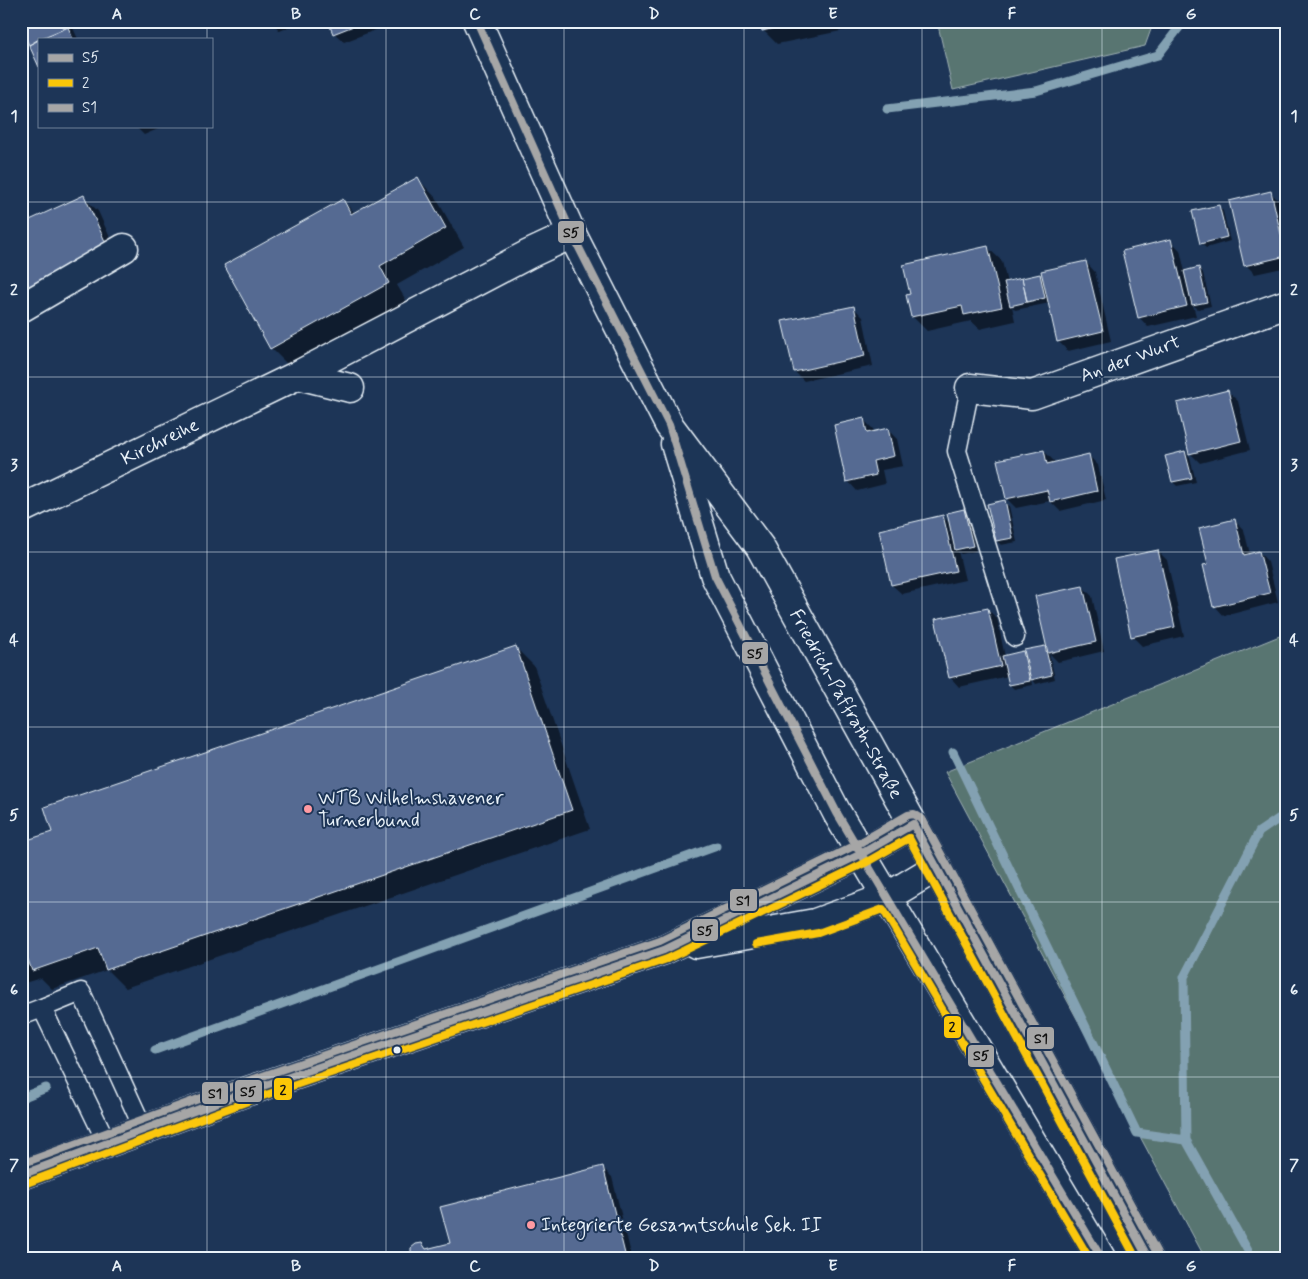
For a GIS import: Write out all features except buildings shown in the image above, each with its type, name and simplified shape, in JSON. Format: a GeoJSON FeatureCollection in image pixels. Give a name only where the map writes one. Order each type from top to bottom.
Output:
{"type":"FeatureCollection","features":[{"type":"Feature","properties":{"kind":"main road","name":"Friedrich-Paffrath-Straße"},"geometry":{"type":"LineString","coordinates":[[476,21],[572,234],[669,426],[715,576],[837,813],[1101,1258]]}},
{"type":"Feature","properties":{"kind":"main road","name":"Kirchreihe"},"geometry":{"type":"LineString","coordinates":[[21,509],[298,374],[529,254],[572,234]]}},
{"type":"Feature","properties":{"kind":"main road"},"geometry":{"type":"LineString","coordinates":[[21,308],[124,248]]}},
{"type":"Feature","properties":{"kind":"main road","name":"An der Wurt"},"geometry":{"type":"LineString","coordinates":[[970,388],[1032,394],[1287,304]]}},
{"type":"Feature","properties":{"kind":"main road"},"geometry":{"type":"LineString","coordinates":[[298,374],[350,388]]}},
{"type":"Feature","properties":{"kind":"main road","name":"Friedrich-Paffrath-Straße"},"geometry":{"type":"LineString","coordinates":[[669,426],[760,547],[937,867],[1148,1258]]}},
{"type":"Feature","properties":{"kind":"main road"},"geometry":{"type":"LineString","coordinates":[[21,1175],[248,1091],[664,950],[862,854],[913,824]]}},
{"type":"Feature","properties":{"kind":"main road"},"geometry":{"type":"LineString","coordinates":[[664,950],[815,923],[887,897],[937,867]]}},
{"type":"Feature","properties":{"kind":"lane"},"geometry":{"type":"LineString","coordinates":[[970,388],[957,451],[1015,637]]}},
{"type":"Feature","properties":{"kind":"lane"},"geometry":{"type":"LineString","coordinates":[[21,1016],[81,992],[144,1130]]}},
{"type":"Feature","properties":{"kind":"lane"},"geometry":{"type":"LineString","coordinates":[[42,1008],[107,1143]]}},
{"type":"Feature","properties":{"kind":"green space"},"geometry":{"type":"Polygon","coordinates":[[[937,21],[1154,21],[1145,46],[953,90],[937,21]]]}},
{"type":"Feature","properties":{"kind":"green space"},"geometry":{"type":"Polygon","coordinates":[[[1287,633],[1287,1258],[1205,1258],[945,772],[1287,633]]]}},
{"type":"Feature","properties":{"kind":"waterway"},"geometry":{"type":"LineString","coordinates":[[887,109],[1036,91],[1158,55],[1184,21]]}},
{"type":"Feature","properties":{"kind":"waterway"},"geometry":{"type":"LineString","coordinates":[[953,752],[1137,1133],[1186,1140]]}},
{"type":"Feature","properties":{"kind":"waterway"},"geometry":{"type":"LineString","coordinates":[[1252,1258],[1186,1140],[1184,977],[1259,832],[1287,813]]}},
{"type":"Feature","properties":{"kind":"waterway"},"geometry":{"type":"LineString","coordinates":[[155,1050],[717,846]]}},
{"type":"Feature","properties":{"kind":"waterway"},"geometry":{"type":"LineString","coordinates":[[21,1098],[46,1088]]}},
{"type":"Feature","properties":{"kind":"transit line","name":"S5"},"geometry":{"type":"LineString","coordinates":[[477,21],[572,234],[669,425],[715,576],[837,813],[1099,1254]]}},
{"type":"Feature","properties":{"kind":"transit line","name":"S1"},"geometry":{"type":"LineString","coordinates":[[21,1164],[245,1082],[660,941],[856,845],[908,815],[914,814],[922,819],[1157,1253]]}},
{"type":"Feature","properties":{"kind":"transit line","name":"S5"},"geometry":{"type":"LineString","coordinates":[[21,1175],[248,1091],[664,950],[861,854],[913,824],[1148,1258]]}},
{"type":"Feature","properties":{"kind":"transit line","name":"2"},"geometry":{"type":"LineString","coordinates":[[24,1184],[251,1100],[667,959],[865,863],[909,838],[1136,1258]]}},
{"type":"Feature","properties":{"kind":"transit line","name":"2"},"geometry":{"type":"LineString","coordinates":[[756,944],[818,933],[883,909],[1089,1258]]}},
{"type":"Feature","properties":{"kind":"place","name":"WTB Wilhelmshavener Turnerbund"},"geometry":{"type":"Point","coordinates":[308,809]}},
{"type":"Feature","properties":{"kind":"place","name":"Integrierte Gesamtschule Sek. II"},"geometry":{"type":"Point","coordinates":[531,1225]}}]}
